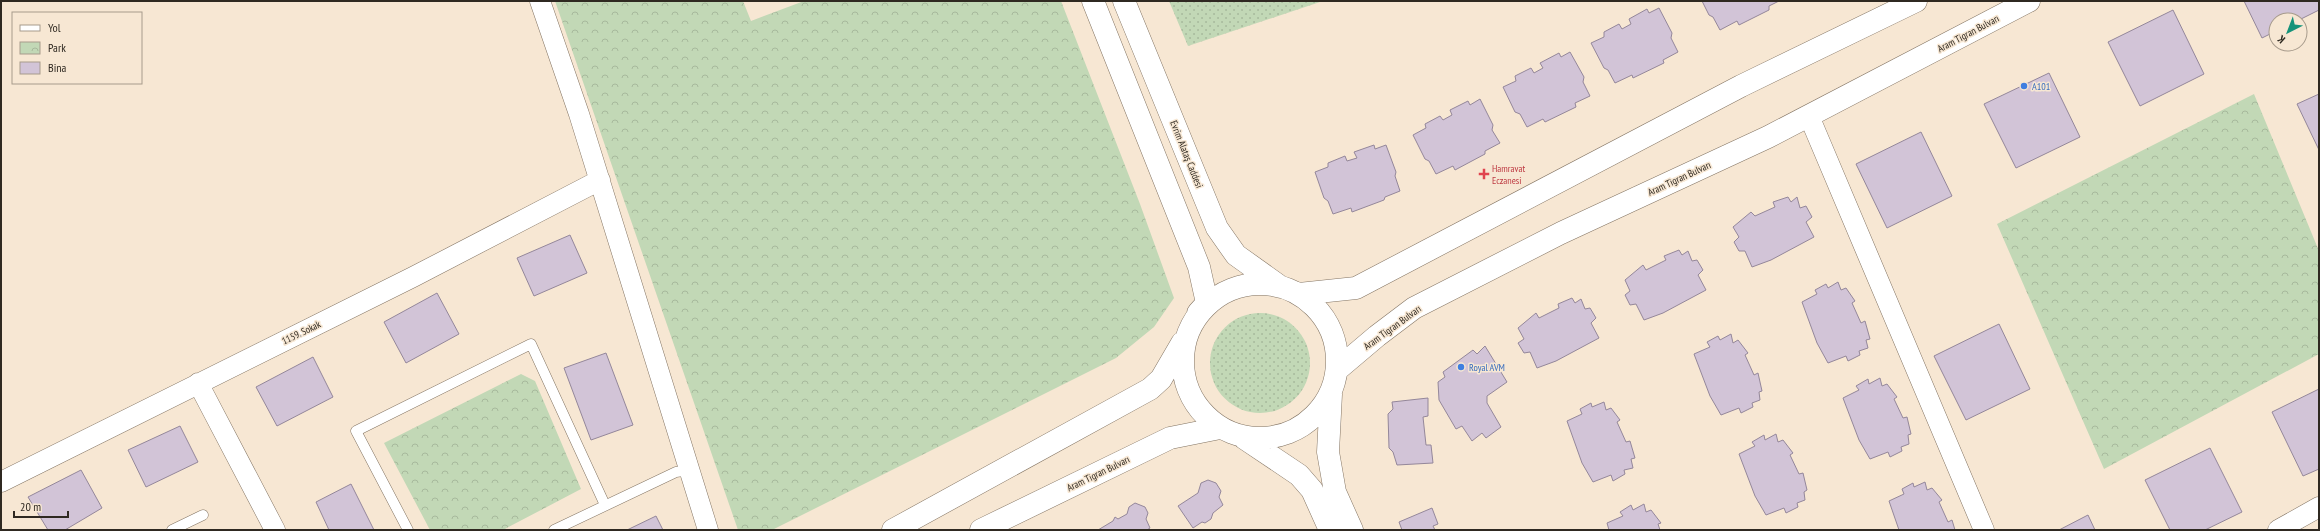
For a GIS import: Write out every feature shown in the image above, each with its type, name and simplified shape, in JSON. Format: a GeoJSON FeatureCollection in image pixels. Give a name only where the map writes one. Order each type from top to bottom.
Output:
{"type":"FeatureCollection","features":[{"type":"Feature","properties":{"kind":"main road"},"geometry":{"type":"LineString","coordinates":[[892,530],[1150,389],[1161,379],[1196,316],[1207,303],[1199,267],[1093,1]]}},
{"type":"Feature","properties":{"kind":"main road","name":"Evrim Alataş Caddesi"},"geometry":{"type":"LineString","coordinates":[[1124,1],[1217,228],[1236,255],[1278,285]]}},
{"type":"Feature","properties":{"kind":"main road"},"geometry":{"type":"LineString","coordinates":[[1300,294],[1356,288],[1741,86],[1916,1]]}},
{"type":"Feature","properties":{"kind":"main road","name":"Aram Tigran Bulvarı"},"geometry":{"type":"LineString","coordinates":[[1338,369],[1376,336],[1414,308],[1561,233],[1809,116],[2029,1]]}},
{"type":"Feature","properties":{"kind":"main road"},"geometry":{"type":"LineString","coordinates":[[1196,316],[1212,299],[1232,288],[1255,283],[1278,285],[1300,294],[1317,308],[1329,326],[1336,347],[1338,369],[1331,394],[1328,452],[1335,492],[1352,530]]}},
{"type":"Feature","properties":{"kind":"main road"},"geometry":{"type":"LineString","coordinates":[[1185,338],[1182,364],[1187,390],[1200,412],[1220,428],[1244,438],[1300,475],[1312,490],[1330,530]]}},
{"type":"Feature","properties":{"kind":"main road"},"geometry":{"type":"LineString","coordinates":[[1244,438],[1270,439],[1295,431],[1316,416],[1331,394]]}},
{"type":"Feature","properties":{"kind":"main road","name":"Aram Tigran Bulvarı"},"geometry":{"type":"LineString","coordinates":[[981,530],[1170,438],[1220,428]]}},
{"type":"Feature","properties":{"kind":"street"},"geometry":{"type":"LineString","coordinates":[[540,1],[600,180],[708,530]]}},
{"type":"Feature","properties":{"kind":"street"},"geometry":{"type":"LineString","coordinates":[[1809,116],[1984,530]]}},
{"type":"Feature","properties":{"kind":"street","name":"1159. Sokak"},"geometry":{"type":"LineString","coordinates":[[1,482],[413,277],[600,180]]}},
{"type":"Feature","properties":{"kind":"street"},"geometry":{"type":"LineString","coordinates":[[198,383],[275,530]]}},
{"type":"Feature","properties":{"kind":"street"},"geometry":{"type":"LineString","coordinates":[[2278,530],[2319,507]]}},
{"type":"Feature","properties":{"kind":"lane"},"geometry":{"type":"LineString","coordinates":[[408,530],[356,431],[531,344],[605,505]]}},
{"type":"Feature","properties":{"kind":"lane"},"geometry":{"type":"LineString","coordinates":[[554,530],[676,472],[690,470]]}},
{"type":"Feature","properties":{"kind":"lane"},"geometry":{"type":"LineString","coordinates":[[172,530],[203,515]]}},
{"type":"Feature","properties":{"kind":"green space"},"geometry":{"type":"Polygon","coordinates":[[[555,1],[743,1],[751,21],[804,1],[1061,1],[1140,204],[1174,298],[1154,327],[1116,358],[772,530],[738,530],[555,1]]]}},
{"type":"Feature","properties":{"kind":"green space"},"geometry":{"type":"Polygon","coordinates":[[[1169,1],[1323,1],[1188,46],[1169,1]]]}},
{"type":"Feature","properties":{"kind":"green space"},"geometry":{"type":"Polygon","coordinates":[[[2254,94],[2319,251],[2319,354],[2104,469],[1997,224],[2254,94]]]}},
{"type":"Feature","properties":{"kind":"green space"},"geometry":{"type":"Polygon","coordinates":[[[1260,313],[1270,314],[1288,321],[1302,335],[1309,353],[1309,373],[1302,391],[1288,405],[1270,412],[1260,413],[1250,412],[1232,405],[1218,391],[1211,373],[1210,363],[1211,353],[1218,335],[1232,321],[1250,314],[1260,313]]]}},
{"type":"Feature","properties":{"kind":"green space"},"geometry":{"type":"Polygon","coordinates":[[[521,374],[535,381],[581,489],[503,530],[430,530],[384,443],[521,374]]]}},
{"type":"Feature","properties":{"kind":"building"},"geometry":{"type":"Polygon","coordinates":[[[1702,1],[1779,1],[1769,6],[1769,10],[1739,25],[1737,21],[1720,30],[1713,17],[1709,15],[1702,1]]]}},
{"type":"Feature","properties":{"kind":"building"},"geometry":{"type":"Polygon","coordinates":[[[2244,1],[2319,1],[2319,10],[2308,16],[2308,12],[2268,12],[2268,35],[2262,38],[2244,1]]]}},
{"type":"Feature","properties":{"kind":"building"},"geometry":{"type":"Polygon","coordinates":[[[1659,8],[1672,33],[1671,38],[1678,52],[1663,60],[1664,63],[1633,78],[1632,75],[1615,83],[1608,70],[1604,68],[1591,43],[1604,37],[1604,32],[1619,24],[1622,29],[1631,24],[1629,19],[1647,9],[1649,13],[1659,8]]]}},
{"type":"Feature","properties":{"kind":"building"},"geometry":{"type":"Polygon","coordinates":[[[2173,10],[2204,74],[2140,106],[2108,42],[2173,10]]]}},
{"type":"Feature","properties":{"kind":"building"},"geometry":{"type":"Polygon","coordinates":[[[1570,52],[1584,77],[1583,82],[1590,96],[1575,103],[1576,107],[1545,122],[1543,119],[1527,127],[1520,114],[1515,112],[1503,87],[1516,81],[1515,76],[1531,68],[1534,73],[1543,68],[1540,63],[1559,53],[1561,57],[1570,52]]]}},
{"type":"Feature","properties":{"kind":"building"},"geometry":{"type":"Polygon","coordinates":[[[2049,73],[2080,137],[2016,168],[1984,104],[2049,73]]]}},
{"type":"Feature","properties":{"kind":"building"},"geometry":{"type":"Polygon","coordinates":[[[2319,94],[2319,150],[2297,104],[2319,94]]]}},
{"type":"Feature","properties":{"kind":"building"},"geometry":{"type":"Polygon","coordinates":[[[1480,99],[1493,125],[1492,130],[1500,143],[1485,151],[1485,154],[1455,170],[1453,166],[1436,174],[1429,161],[1425,159],[1413,135],[1426,128],[1425,124],[1440,116],[1443,120],[1452,115],[1450,110],[1468,101],[1470,105],[1480,99]]]}},
{"type":"Feature","properties":{"kind":"building"},"geometry":{"type":"Polygon","coordinates":[[[1921,132],[1952,196],[1887,228],[1856,164],[1921,132]]]}},
{"type":"Feature","properties":{"kind":"building"},"geometry":{"type":"Polygon","coordinates":[[[1374,145],[1375,149],[1386,145],[1396,172],[1395,176],[1400,191],[1385,197],[1384,200],[1352,212],[1351,208],[1333,214],[1328,201],[1324,198],[1315,172],[1328,167],[1328,163],[1345,156],[1347,161],[1357,158],[1354,152],[1374,145]]]}},
{"type":"Feature","properties":{"kind":"building"},"geometry":{"type":"Polygon","coordinates":[[[1788,197],[1791,202],[1797,197],[1800,208],[1806,206],[1812,217],[1806,222],[1814,237],[1771,260],[1752,267],[1745,251],[1739,251],[1734,242],[1739,237],[1733,227],[1751,212],[1755,216],[1775,207],[1773,202],[1788,197]]]}},
{"type":"Feature","properties":{"kind":"building"},"geometry":{"type":"Polygon","coordinates":[[[570,235],[587,273],[534,296],[517,258],[570,235]]]}},
{"type":"Feature","properties":{"kind":"building"},"geometry":{"type":"Polygon","coordinates":[[[1679,250],[1682,255],[1688,251],[1692,261],[1697,260],[1703,270],[1698,275],[1706,290],[1663,313],[1644,320],[1636,304],[1630,305],[1625,295],[1630,291],[1625,280],[1643,265],[1646,270],[1666,260],[1664,256],[1679,250]]]}},
{"type":"Feature","properties":{"kind":"building"},"geometry":{"type":"Polygon","coordinates":[[[1838,282],[1841,290],[1846,288],[1855,301],[1852,303],[1861,323],[1865,321],[1870,339],[1866,340],[1868,348],[1859,351],[1860,355],[1848,361],[1846,356],[1828,363],[1817,343],[1802,302],[1817,294],[1815,290],[1826,284],[1828,288],[1838,282]]]}},
{"type":"Feature","properties":{"kind":"building"},"geometry":{"type":"Polygon","coordinates":[[[437,293],[459,334],[406,363],[384,322],[437,293]]]}},
{"type":"Feature","properties":{"kind":"building"},"geometry":{"type":"Polygon","coordinates":[[[1572,298],[1575,303],[1581,299],[1585,309],[1590,308],[1596,318],[1591,323],[1599,338],[1556,361],[1537,368],[1530,352],[1524,353],[1518,343],[1524,339],[1518,328],[1536,313],[1539,318],[1559,308],[1558,304],[1572,298]]]}},
{"type":"Feature","properties":{"kind":"building"},"geometry":{"type":"Polygon","coordinates":[[[1999,324],[2030,389],[1966,420],[1934,356],[1999,324]]]}},
{"type":"Feature","properties":{"kind":"building"},"geometry":{"type":"Polygon","coordinates":[[[1731,334],[1733,343],[1738,340],[1748,353],[1745,355],[1754,375],[1758,373],[1762,391],[1759,392],[1760,400],[1752,403],[1753,407],[1741,413],[1739,408],[1721,415],[1710,396],[1694,354],[1710,347],[1707,342],[1718,336],[1720,340],[1731,334]]]}},
{"type":"Feature","properties":{"kind":"building"},"geometry":{"type":"Polygon","coordinates":[[[1485,346],[1507,382],[1487,396],[1487,403],[1501,427],[1486,438],[1482,433],[1472,441],[1462,426],[1456,429],[1439,400],[1438,382],[1445,377],[1443,372],[1473,350],[1477,354],[1485,346]]]}},
{"type":"Feature","properties":{"kind":"building"},"geometry":{"type":"Polygon","coordinates":[[[606,353],[633,425],[591,440],[564,368],[606,353]]]}},
{"type":"Feature","properties":{"kind":"building"},"geometry":{"type":"Polygon","coordinates":[[[313,357],[333,397],[277,426],[256,387],[313,357]]]}},
{"type":"Feature","properties":{"kind":"building"},"geometry":{"type":"Polygon","coordinates":[[[1880,378],[1882,386],[1887,384],[1897,397],[1894,399],[1903,418],[1907,417],[1911,434],[1908,435],[1909,444],[1901,447],[1902,451],[1890,457],[1888,452],[1870,459],[1859,440],[1843,398],[1859,390],[1856,386],[1868,379],[1869,384],[1880,378]]]}},
{"type":"Feature","properties":{"kind":"building"},"geometry":{"type":"Polygon","coordinates":[[[2319,389],[2319,469],[2303,476],[2272,412],[2319,389]]]}},
{"type":"Feature","properties":{"kind":"building"},"geometry":{"type":"Polygon","coordinates":[[[1428,398],[1428,416],[1423,417],[1426,445],[1431,445],[1433,463],[1397,465],[1393,452],[1389,448],[1388,414],[1393,409],[1392,402],[1428,398]]]}},
{"type":"Feature","properties":{"kind":"building"},"geometry":{"type":"Polygon","coordinates":[[[1604,402],[1606,410],[1611,408],[1620,420],[1617,422],[1626,442],[1630,441],[1635,458],[1631,459],[1633,468],[1624,470],[1625,474],[1613,481],[1611,475],[1593,482],[1582,463],[1567,421],[1582,414],[1580,409],[1591,403],[1592,407],[1604,402]]]}},
{"type":"Feature","properties":{"kind":"building"},"geometry":{"type":"Polygon","coordinates":[[[180,426],[198,462],[146,487],[128,450],[180,426]]]}},
{"type":"Feature","properties":{"kind":"building"},"geometry":{"type":"Polygon","coordinates":[[[1776,434],[1778,442],[1783,440],[1793,453],[1790,455],[1799,474],[1803,473],[1807,490],[1804,492],[1805,500],[1797,503],[1798,507],[1786,513],[1784,508],[1766,515],[1755,496],[1739,454],[1755,446],[1752,442],[1764,435],[1765,440],[1776,434]]]}},
{"type":"Feature","properties":{"kind":"building"},"geometry":{"type":"Polygon","coordinates":[[[2210,448],[2242,512],[2205,530],[2170,530],[2145,480],[2210,448]]]}},
{"type":"Feature","properties":{"kind":"building"},"geometry":{"type":"Polygon","coordinates":[[[81,470],[102,508],[65,530],[48,530],[28,497],[81,470]]]}},
{"type":"Feature","properties":{"kind":"building"},"geometry":{"type":"Polygon","coordinates":[[[1208,480],[1216,483],[1221,491],[1219,497],[1223,505],[1213,513],[1211,519],[1205,523],[1202,522],[1193,528],[1178,506],[1198,493],[1201,483],[1208,480]]]}},
{"type":"Feature","properties":{"kind":"building"},"geometry":{"type":"Polygon","coordinates":[[[1925,482],[1927,490],[1932,488],[1942,500],[1939,502],[1948,522],[1952,520],[1955,530],[1899,530],[1889,501],[1904,494],[1902,489],[1913,483],[1914,487],[1925,482]]]}},
{"type":"Feature","properties":{"kind":"building"},"geometry":{"type":"Polygon","coordinates":[[[351,484],[374,530],[329,530],[316,502],[351,484]]]}},
{"type":"Feature","properties":{"kind":"building"},"geometry":{"type":"Polygon","coordinates":[[[1135,503],[1145,507],[1148,513],[1146,519],[1150,528],[1147,530],[1098,530],[1113,521],[1115,517],[1118,519],[1127,514],[1129,507],[1135,503]]]}},
{"type":"Feature","properties":{"kind":"building"},"geometry":{"type":"Polygon","coordinates":[[[1644,504],[1646,512],[1651,510],[1661,523],[1658,524],[1660,530],[1609,530],[1607,523],[1623,516],[1620,512],[1631,505],[1633,510],[1644,504]]]}},
{"type":"Feature","properties":{"kind":"building"},"geometry":{"type":"Polygon","coordinates":[[[1432,508],[1438,524],[1433,526],[1435,530],[1402,530],[1399,522],[1432,508]]]}},
{"type":"Feature","properties":{"kind":"building"},"geometry":{"type":"Polygon","coordinates":[[[2088,515],[2095,530],[2059,530],[2088,515]]]}},
{"type":"Feature","properties":{"kind":"building"},"geometry":{"type":"Polygon","coordinates":[[[656,516],[663,530],[627,530],[656,516]]]}},
{"type":"Feature","properties":{"kind":"place","name":"A101"},"geometry":{"type":"Point","coordinates":[2024,86]}},
{"type":"Feature","properties":{"kind":"place","name":"Hamravat Eczanesi"},"geometry":{"type":"Point","coordinates":[1484,174]}},
{"type":"Feature","properties":{"kind":"place","name":"Royal AVM"},"geometry":{"type":"Point","coordinates":[1461,367]}}]}
